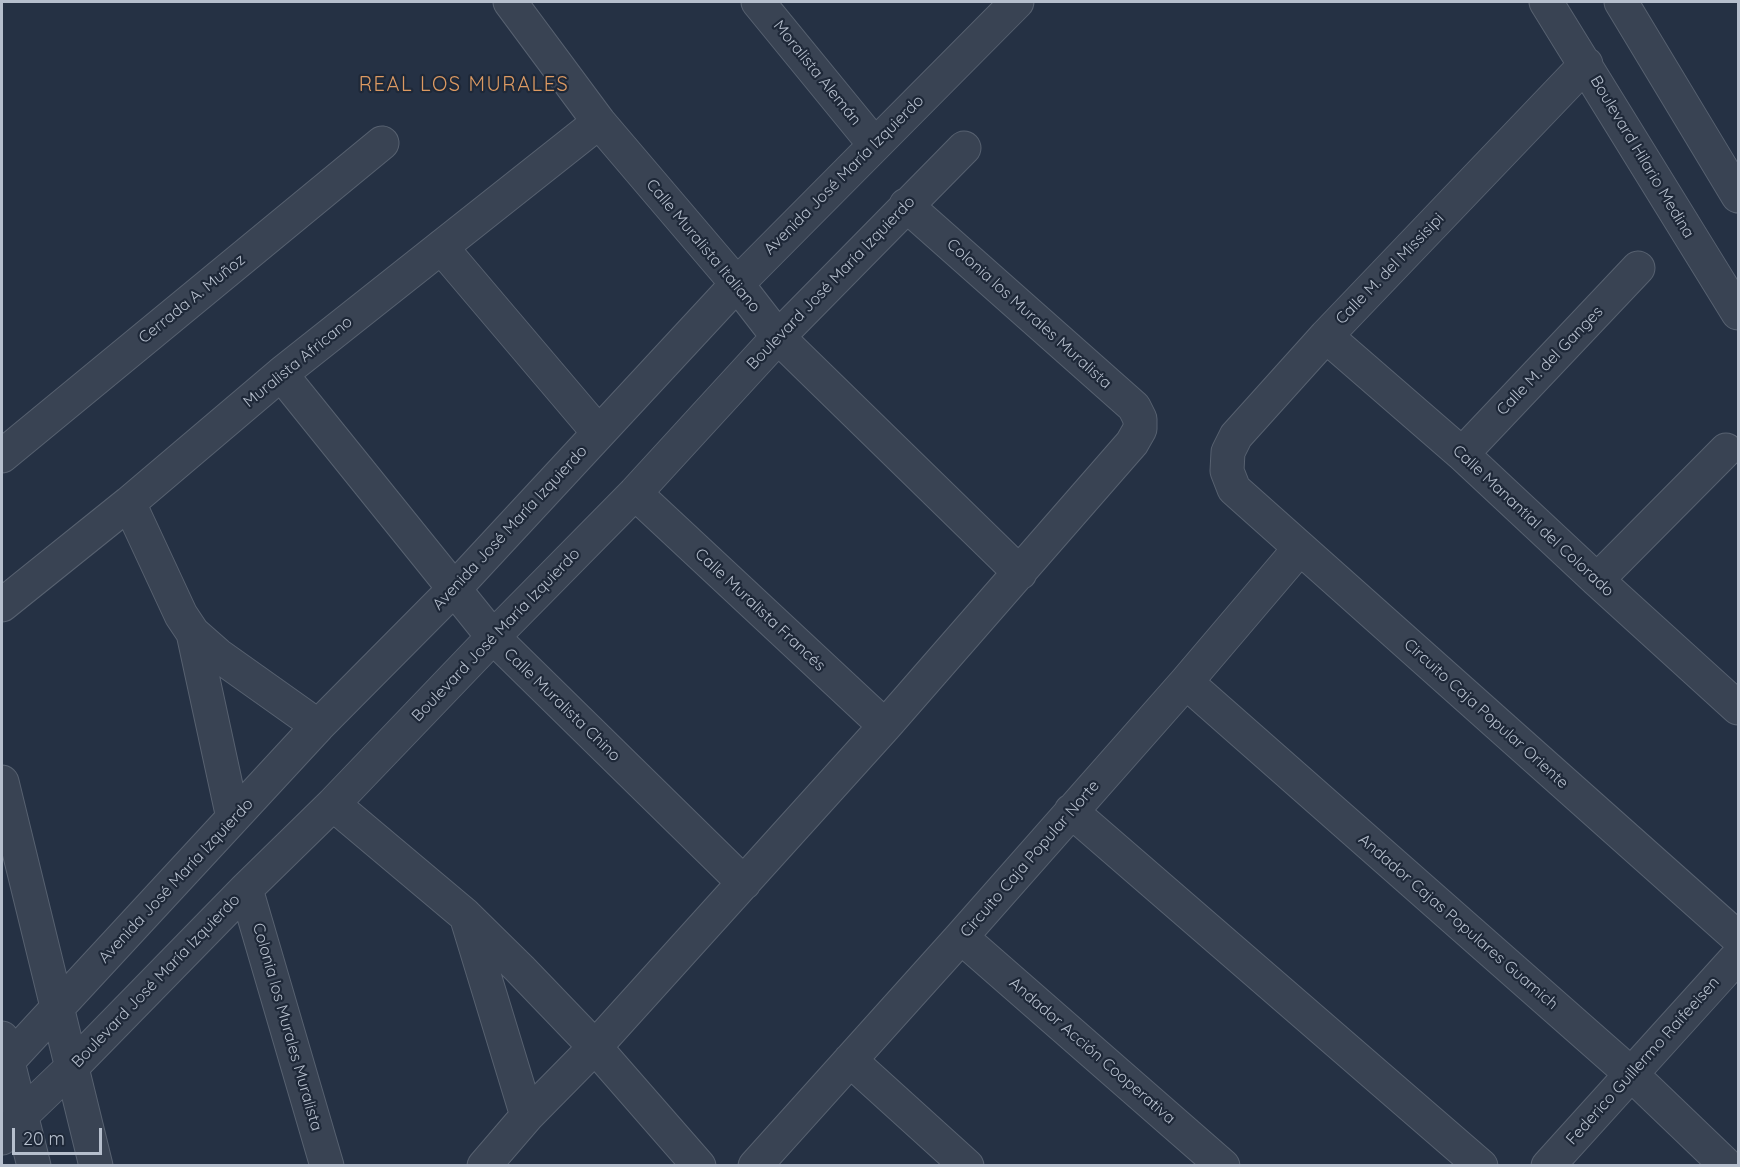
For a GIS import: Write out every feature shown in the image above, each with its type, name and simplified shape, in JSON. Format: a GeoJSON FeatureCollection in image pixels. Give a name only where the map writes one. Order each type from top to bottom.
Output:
{"type":"FeatureCollection","features":[{"type":"Feature","properties":{"kind":"street","name":"Moralista Alemán"},"geometry":{"type":"LineString","coordinates":[[758,2],[875,145]]}},
{"type":"Feature","properties":{"kind":"street","name":"Avenida José María Izquierdo"},"geometry":{"type":"LineString","coordinates":[[5,1048],[58,1009],[318,726],[455,588],[737,284],[1017,2]]}},
{"type":"Feature","properties":{"kind":"street","name":"Boulevard Hilario Medina"},"geometry":{"type":"LineString","coordinates":[[1546,2],[1738,313]]}},
{"type":"Feature","properties":{"kind":"street"},"geometry":{"type":"LineString","coordinates":[[1621,2],[1738,196]]}},
{"type":"Feature","properties":{"kind":"street","name":"Calle Muralista Italiano"},"geometry":{"type":"LineString","coordinates":[[514,3],[599,123],[737,284],[778,337],[1020,573]]}},
{"type":"Feature","properties":{"kind":"street","name":"Calle M. del Missisipi"},"geometry":{"type":"LineString","coordinates":[[1234,489],[1227,471],[1228,452],[1236,436],[1326,336],[1586,64]]}},
{"type":"Feature","properties":{"kind":"street","name":"Muralista Africano"},"geometry":{"type":"LineString","coordinates":[[2,605],[129,503],[281,375],[599,123]]}},
{"type":"Feature","properties":{"kind":"street","name":"Cerrada A. Muñoz"},"geometry":{"type":"LineString","coordinates":[[2,456],[382,143]]}},
{"type":"Feature","properties":{"kind":"street","name":"Boulevard José María Izquierdo"},"geometry":{"type":"LineString","coordinates":[[11,1127],[333,804],[635,493],[778,337],[964,148]]}},
{"type":"Feature","properties":{"kind":"street","name":"Colonia los Murales Muralista"},"geometry":{"type":"LineString","coordinates":[[906,205],[1134,407],[1140,419],[1140,429],[1132,443],[1020,573]]}},
{"type":"Feature","properties":{"kind":"street"},"geometry":{"type":"LineString","coordinates":[[441,247],[598,432]]}},
{"type":"Feature","properties":{"kind":"street","name":"Calle M. del Ganges"},"geometry":{"type":"LineString","coordinates":[[1462,454],[1638,268]]}},
{"type":"Feature","properties":{"kind":"street","name":"Calle Manantial del Colorado"},"geometry":{"type":"LineString","coordinates":[[1326,336],[1462,454],[1738,708]]}},
{"type":"Feature","properties":{"kind":"street","name":"Calle Muralista Chino"},"geometry":{"type":"LineString","coordinates":[[281,375],[493,637],[744,882]]}},
{"type":"Feature","properties":{"kind":"street"},"geometry":{"type":"LineString","coordinates":[[1597,580],[1726,450]]}},
{"type":"Feature","properties":{"kind":"street","name":"Circuito Caja Popular Oriente"},"geometry":{"type":"LineString","coordinates":[[1234,489],[1738,938]]}},
{"type":"Feature","properties":{"kind":"street","name":"Calle Muralista Francés"},"geometry":{"type":"LineString","coordinates":[[635,493],[885,726]]}},
{"type":"Feature","properties":{"kind":"street"},"geometry":{"type":"LineString","coordinates":[[129,503],[181,615],[193,633],[218,655],[318,726]]}},
{"type":"Feature","properties":{"kind":"street","name":"Circuito Caja Popular Norte"},"geometry":{"type":"LineString","coordinates":[[755,1166],[1186,682],[1300,548]]}},
{"type":"Feature","properties":{"kind":"street"},"geometry":{"type":"LineString","coordinates":[[484,1166],[527,1116],[595,1047],[1020,573]]}},
{"type":"Feature","properties":{"kind":"street"},"geometry":{"type":"LineString","coordinates":[[193,633],[233,818]]}},
{"type":"Feature","properties":{"kind":"street","name":"Andador Cajas Populares Guamich"},"geometry":{"type":"LineString","coordinates":[[1186,682],[1630,1073],[1727,1166]]}},
{"type":"Feature","properties":{"kind":"street"},"geometry":{"type":"LineString","coordinates":[[2,782],[96,1166]]}},
{"type":"Feature","properties":{"kind":"street"},"geometry":{"type":"LineString","coordinates":[[333,804],[465,915],[595,1047],[699,1166]]}},
{"type":"Feature","properties":{"kind":"street"},"geometry":{"type":"LineString","coordinates":[[1071,811],[1481,1166]]}},
{"type":"Feature","properties":{"kind":"street","name":"Colonia los Murales Muralista"},"geometry":{"type":"LineString","coordinates":[[246,889],[327,1166]]}},
{"type":"Feature","properties":{"kind":"street"},"geometry":{"type":"LineString","coordinates":[[465,915],[527,1116]]}},
{"type":"Feature","properties":{"kind":"street","name":"Andador Acción Cooperativa"},"geometry":{"type":"LineString","coordinates":[[961,937],[1223,1166]]}},
{"type":"Feature","properties":{"kind":"street","name":"Federico Guillermo Raifeeisen"},"geometry":{"type":"LineString","coordinates":[[1548,1166],[1738,956]]}},
{"type":"Feature","properties":{"kind":"street"},"geometry":{"type":"LineString","coordinates":[[5,1048],[11,1127],[34,1166]]}},
{"type":"Feature","properties":{"kind":"street"},"geometry":{"type":"LineString","coordinates":[[850,1060],[967,1166]]}},
{"type":"Feature","properties":{"kind":"district","name":"REAL LOS MURALES"},"geometry":{"type":"Point","coordinates":[464,85]}}]}
